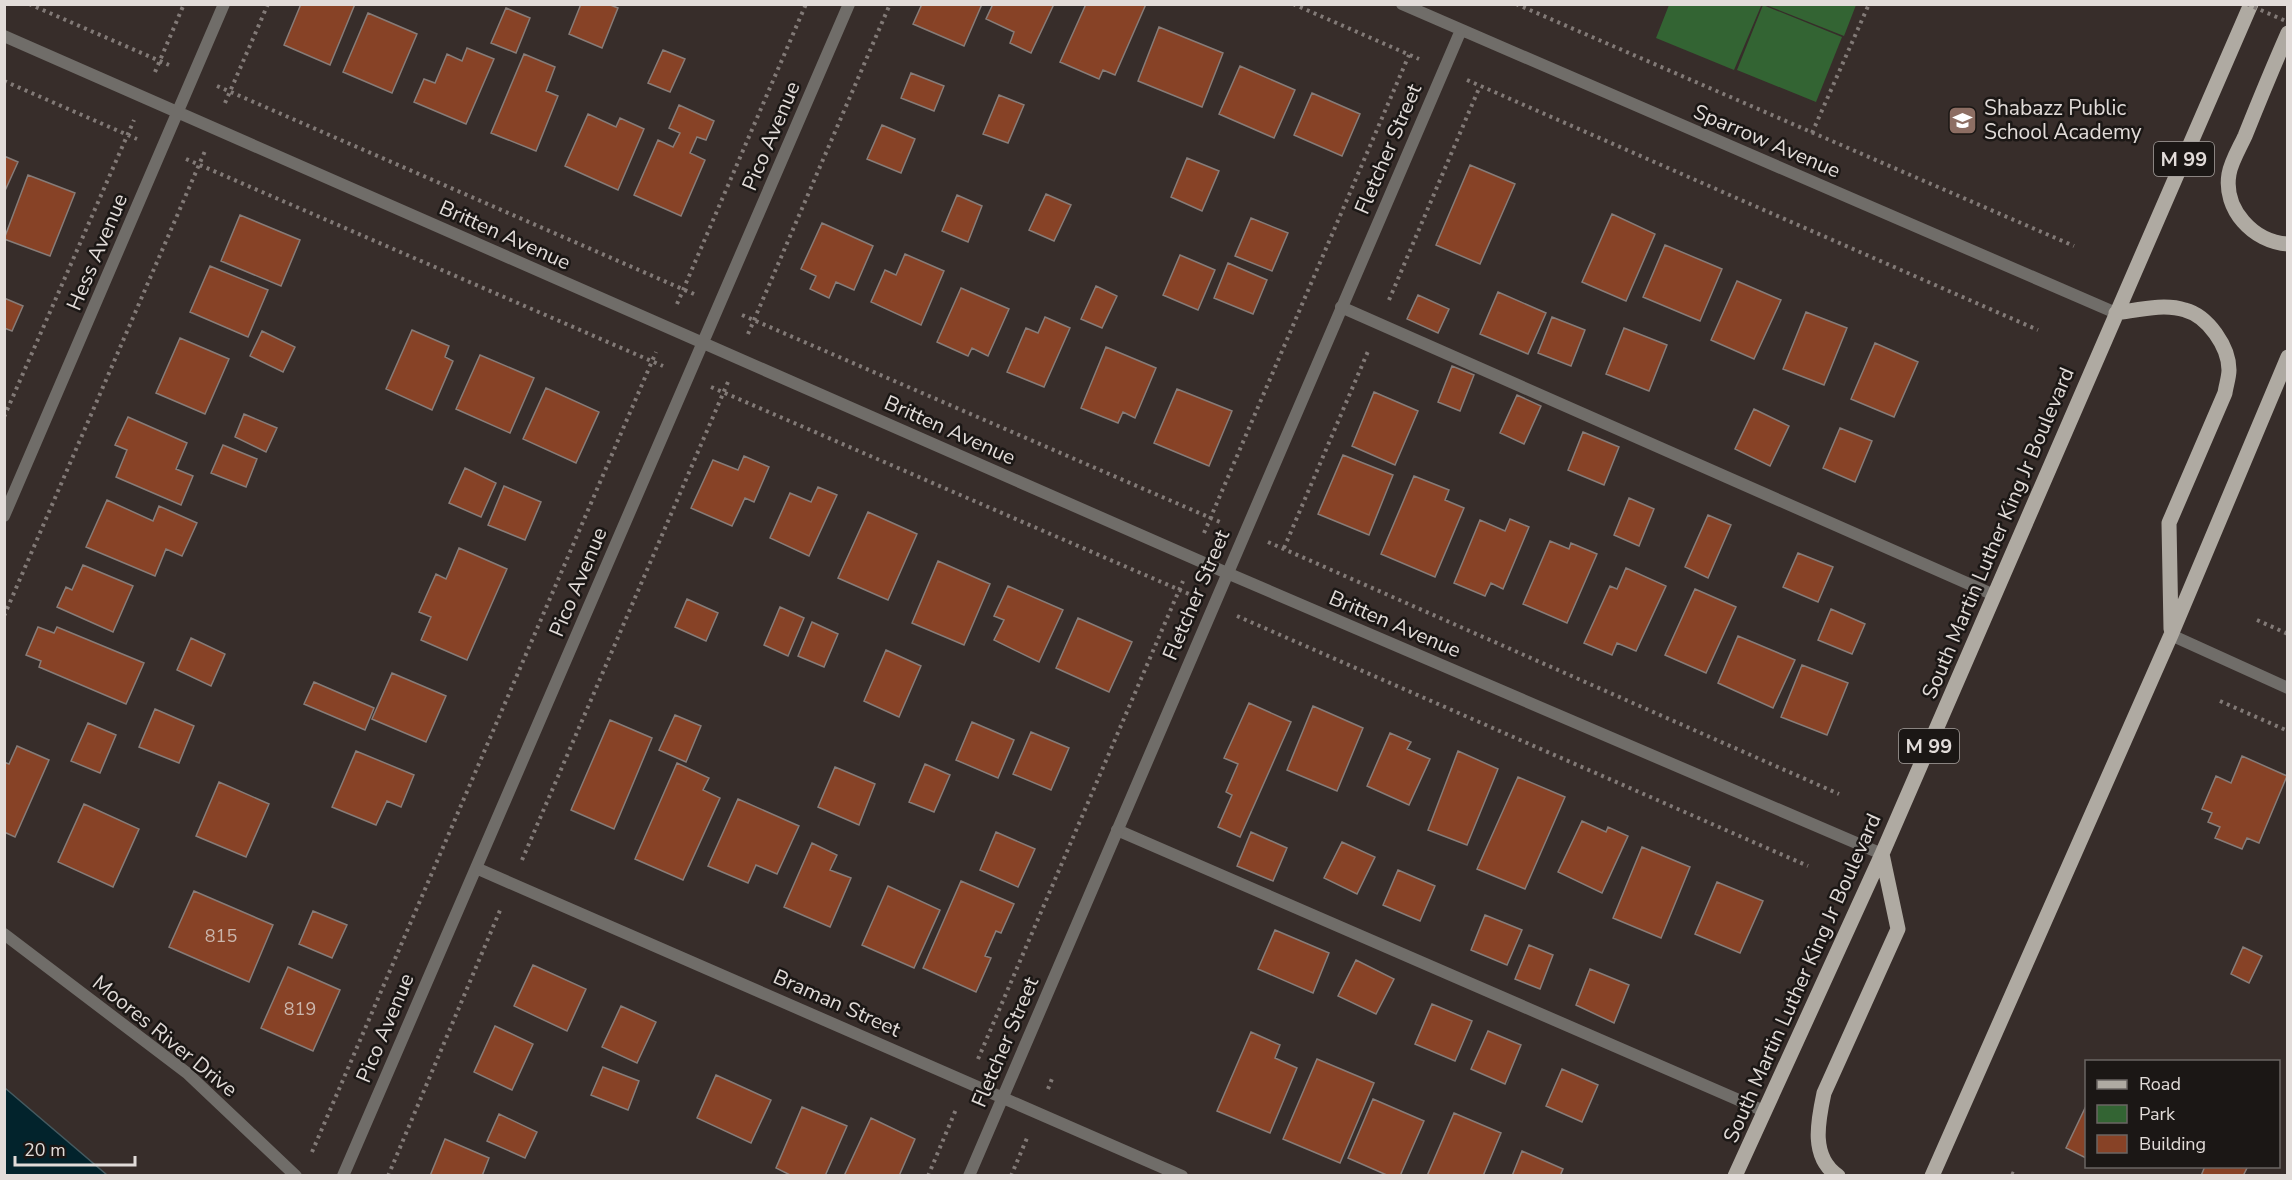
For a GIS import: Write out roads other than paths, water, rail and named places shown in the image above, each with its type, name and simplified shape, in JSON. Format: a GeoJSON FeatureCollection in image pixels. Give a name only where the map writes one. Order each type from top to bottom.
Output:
{"type":"FeatureCollection","features":[{"type":"Feature","properties":{"kind":"main road","name":"South Martin Luther King Jr Boulevard"},"geometry":{"type":"LineString","coordinates":[[1735,1176],[1882,854],[2249,4]]}},
{"type":"Feature","properties":{"kind":"main road"},"geometry":{"type":"LineString","coordinates":[[2288,33],[2229,174],[2230,202],[2240,219],[2259,234],[2288,244]]}},
{"type":"Feature","properties":{"kind":"main road"},"geometry":{"type":"LineString","coordinates":[[2116,313],[2163,307],[2187,310],[2208,324],[2223,346],[2229,370],[2225,393],[2169,523],[2171,635]]}},
{"type":"Feature","properties":{"kind":"main road"},"geometry":{"type":"LineString","coordinates":[[1932,1176],[2171,635],[2288,357]]}},
{"type":"Feature","properties":{"kind":"main road"},"geometry":{"type":"LineString","coordinates":[[1838,1176],[1830,1170],[1818,1146],[1818,1120],[1824,1093],[1898,928],[1882,854]]}},
{"type":"Feature","properties":{"kind":"street","name":"Hess Avenue"},"geometry":{"type":"LineString","coordinates":[[4,516],[224,4]]}},
{"type":"Feature","properties":{"kind":"street","name":"Pico Avenue"},"geometry":{"type":"LineString","coordinates":[[343,1176],[849,4]]}},
{"type":"Feature","properties":{"kind":"street","name":"Sparrow Avenue"},"geometry":{"type":"LineString","coordinates":[[1402,4],[2116,313]]}},
{"type":"Feature","properties":{"kind":"street","name":"Fletcher Street"},"geometry":{"type":"LineString","coordinates":[[969,1176],[1461,30]]}},
{"type":"Feature","properties":{"kind":"street","name":"Britten Avenue"},"geometry":{"type":"LineString","coordinates":[[4,36],[1227,573],[1882,854]]}},
{"type":"Feature","properties":{"kind":"street"},"geometry":{"type":"LineString","coordinates":[[1341,307],[1994,595]]}},
{"type":"Feature","properties":{"kind":"street"},"geometry":{"type":"LineString","coordinates":[[2171,635],[2288,688]]}},
{"type":"Feature","properties":{"kind":"street"},"geometry":{"type":"LineString","coordinates":[[1117,830],[1764,1111]]}},
{"type":"Feature","properties":{"kind":"street","name":"Braman Street"},"geometry":{"type":"LineString","coordinates":[[476,868],[1182,1176]]}},
{"type":"Feature","properties":{"kind":"street","name":"Moores River Drive"},"geometry":{"type":"LineString","coordinates":[[4,934],[187,1073],[296,1176]]}},
{"type":"Feature","properties":{"kind":"water"},"geometry":{"type":"Polygon","coordinates":[[[5,1088],[107,1175],[5,1175],[5,1088]]]}},
{"type":"Feature","properties":{"kind":"place","name":"Shabazz Public School Academy"},"geometry":{"type":"Point","coordinates":[1963,120]}}]}
